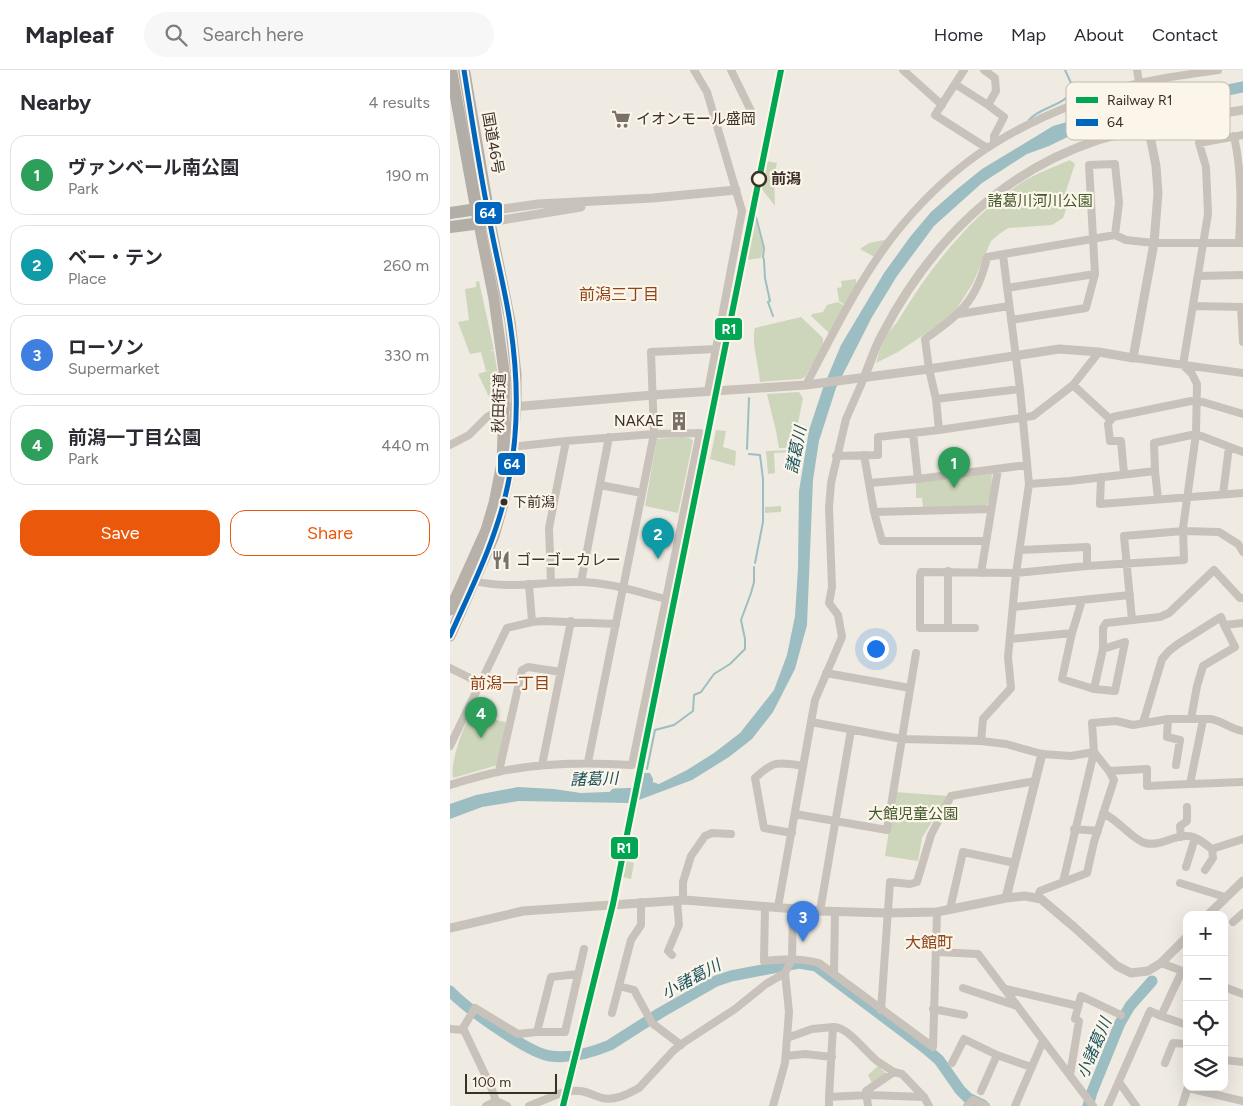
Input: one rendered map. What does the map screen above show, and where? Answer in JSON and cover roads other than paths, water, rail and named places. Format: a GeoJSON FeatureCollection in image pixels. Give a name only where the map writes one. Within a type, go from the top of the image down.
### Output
{"type":"FeatureCollection","features":[{"type":"Feature","properties":{"kind":"highway","name":"国道46号"},"geometry":{"type":"LineString","coordinates":[[451,70],[483,216]]}},
{"type":"Feature","properties":{"kind":"highway","name":"国道46号"},"geometry":{"type":"LineString","coordinates":[[464,70],[483,216]]}},
{"type":"Feature","properties":{"kind":"highway"},"geometry":{"type":"LineString","coordinates":[[450,212],[483,216]]}},
{"type":"Feature","properties":{"kind":"highway"},"geometry":{"type":"LineString","coordinates":[[450,227],[483,216]]}},
{"type":"Feature","properties":{"kind":"main road","name":"秋田街道"},"geometry":{"type":"LineString","coordinates":[[450,610],[486,530],[494,503],[516,374],[510,321],[483,216]]}},
{"type":"Feature","properties":{"kind":"main road","name":"秋田街道"},"geometry":{"type":"LineString","coordinates":[[450,636],[494,536],[508,484],[511,407]]}},
{"type":"Feature","properties":{"kind":"street"},"geometry":{"type":"LineString","coordinates":[[694,70],[704,84],[708,94],[742,211],[708,391]]}},
{"type":"Feature","properties":{"kind":"street"},"geometry":{"type":"LineString","coordinates":[[731,70],[753,115]]}},
{"type":"Feature","properties":{"kind":"street"},"geometry":{"type":"LineString","coordinates":[[903,70],[942,104]]}},
{"type":"Feature","properties":{"kind":"street"},"geometry":{"type":"LineString","coordinates":[[964,70],[935,115],[987,148]]}},
{"type":"Feature","properties":{"kind":"street"},"geometry":{"type":"LineString","coordinates":[[984,70],[995,78],[996,91],[988,105]]}},
{"type":"Feature","properties":{"kind":"street"},"geometry":{"type":"LineString","coordinates":[[1160,82],[1218,70]]}},
{"type":"Feature","properties":{"kind":"street"},"geometry":{"type":"LineString","coordinates":[[955,84],[1004,117],[994,136],[994,142]]}},
{"type":"Feature","properties":{"kind":"street"},"geometry":{"type":"LineString","coordinates":[[811,385],[853,298],[894,235],[929,194],[994,142],[1046,115],[1066,108]]}},
{"type":"Feature","properties":{"kind":"street"},"geometry":{"type":"LineString","coordinates":[[1230,112],[1243,110]]}},
{"type":"Feature","properties":{"kind":"street"},"geometry":{"type":"LineString","coordinates":[[1230,137],[1243,135]]}},
{"type":"Feature","properties":{"kind":"street"},"geometry":{"type":"LineString","coordinates":[[939,430],[936,399],[928,369],[925,338],[953,320],[969,303],[988,257],[1115,235],[1126,240],[1154,243],[1241,243],[1241,155],[1234,136]]}},
{"type":"Feature","properties":{"kind":"street"},"geometry":{"type":"LineString","coordinates":[[778,907],[815,700],[842,637],[838,615],[828,603],[832,587],[829,508],[836,456],[860,379],[882,333],[934,253],[980,206],[1024,174],[1066,152],[1099,140]]}},
{"type":"Feature","properties":{"kind":"street"},"geometry":{"type":"LineString","coordinates":[[1133,358],[1154,243],[1158,193],[1151,140]]}},
{"type":"Feature","properties":{"kind":"street"},"geometry":{"type":"LineString","coordinates":[[1183,365],[1208,214],[1206,167],[1199,143],[1214,140]]}},
{"type":"Feature","properties":{"kind":"street"},"geometry":{"type":"LineString","coordinates":[[1011,320],[1086,308],[1095,274],[1089,166],[1114,164],[1119,203],[1115,235]]}},
{"type":"Feature","properties":{"kind":"street"},"geometry":{"type":"LineString","coordinates":[[483,216],[621,204],[653,198],[736,190]]}},
{"type":"Feature","properties":{"kind":"street"},"geometry":{"type":"LineString","coordinates":[[981,741],[983,718],[1011,688],[1008,657],[1016,573],[1029,484],[1020,389],[1003,255]]}},
{"type":"Feature","properties":{"kind":"street"},"geometry":{"type":"LineString","coordinates":[[1007,288],[1095,274]]}},
{"type":"Feature","properties":{"kind":"street"},"geometry":{"type":"LineString","coordinates":[[1198,276],[1243,275]]}},
{"type":"Feature","properties":{"kind":"street"},"geometry":{"type":"LineString","coordinates":[[959,314],[1009,306]]}},
{"type":"Feature","properties":{"kind":"street"},"geometry":{"type":"LineString","coordinates":[[1193,306],[1242,307],[1243,342]]}},
{"type":"Feature","properties":{"kind":"street"},"geometry":{"type":"LineString","coordinates":[[450,445],[469,435],[487,417],[511,407],[653,395],[811,385],[1059,349],[1099,352],[1243,373]]}},
{"type":"Feature","properties":{"kind":"street"},"geometry":{"type":"LineString","coordinates":[[588,762],[654,434],[651,352],[716,350]]}},
{"type":"Feature","properties":{"kind":"street"},"geometry":{"type":"LineString","coordinates":[[836,456],[878,455],[878,437],[1023,419],[1033,416],[1073,385],[1099,352]]}},
{"type":"Feature","properties":{"kind":"street"},"geometry":{"type":"LineString","coordinates":[[975,628],[920,628],[920,576],[922,572],[1016,573],[1086,566],[1184,560],[1183,531],[1196,434],[1197,384],[1192,374],[1183,365]]}},
{"type":"Feature","properties":{"kind":"street"},"geometry":{"type":"LineString","coordinates":[[1073,385],[1111,420]]}},
{"type":"Feature","properties":{"kind":"street"},"geometry":{"type":"LineString","coordinates":[[936,399],[1020,389]]}},
{"type":"Feature","properties":{"kind":"street"},"geometry":{"type":"LineString","coordinates":[[1124,474],[1121,441],[1110,441],[1108,424],[1113,417],[1196,400],[1243,414]]}},
{"type":"Feature","properties":{"kind":"street"},"geometry":{"type":"LineString","coordinates":[[450,784],[499,772],[542,765],[588,762],[632,765],[700,432],[609,437],[520,446]]}},
{"type":"Feature","properties":{"kind":"street"},"geometry":{"type":"LineString","coordinates":[[913,433],[918,479]]}},
{"type":"Feature","properties":{"kind":"street"},"geometry":{"type":"LineString","coordinates":[[1158,499],[1154,443],[1196,434],[1243,452]]}},
{"type":"Feature","properties":{"kind":"street"},"geometry":{"type":"LineString","coordinates":[[582,582],[609,437]]}},
{"type":"Feature","properties":{"kind":"street"},"geometry":{"type":"LineString","coordinates":[[551,582],[549,528],[566,441]]}},
{"type":"Feature","properties":{"kind":"street"},"geometry":{"type":"LineString","coordinates":[[1223,494],[1229,447]]}},
{"type":"Feature","properties":{"kind":"street"},"geometry":{"type":"LineString","coordinates":[[864,455],[874,512],[882,541],[986,541]]}},
{"type":"Feature","properties":{"kind":"street"},"geometry":{"type":"LineString","coordinates":[[869,483],[918,479],[1027,465]]}},
{"type":"Feature","properties":{"kind":"street"},"geometry":{"type":"LineString","coordinates":[[981,573],[998,469]]}},
{"type":"Feature","properties":{"kind":"street"},"geometry":{"type":"LineString","coordinates":[[1029,484],[1155,471]]}},
{"type":"Feature","properties":{"kind":"street"},"geometry":{"type":"LineString","coordinates":[[1101,477],[1100,504],[1243,493]]}},
{"type":"Feature","properties":{"kind":"street"},"geometry":{"type":"LineString","coordinates":[[600,485],[642,493]]}},
{"type":"Feature","properties":{"kind":"street"},"geometry":{"type":"LineString","coordinates":[[874,512],[991,509]]}},
{"type":"Feature","properties":{"kind":"street"},"geometry":{"type":"LineString","coordinates":[[1132,620],[1124,536],[1183,531],[1219,532],[1240,541],[1243,552]]}},
{"type":"Feature","properties":{"kind":"street"},"geometry":{"type":"LineString","coordinates":[[1020,550],[1087,547],[1086,566]]}},
{"type":"Feature","properties":{"kind":"street"},"geometry":{"type":"LineString","coordinates":[[1094,689],[1104,649],[1103,628],[1106,623],[1160,617],[1169,613],[1214,570],[1240,598],[1243,598]]}},
{"type":"Feature","properties":{"kind":"street"},"geometry":{"type":"LineString","coordinates":[[948,572],[948,628]]}},
{"type":"Feature","properties":{"kind":"street"},"geometry":{"type":"LineString","coordinates":[[475,581],[499,586],[582,582],[666,598]]}},
{"type":"Feature","properties":{"kind":"street"},"geometry":{"type":"LineString","coordinates":[[528,584],[532,622]]}},
{"type":"Feature","properties":{"kind":"street"},"geometry":{"type":"LineString","coordinates":[[1013,607],[1130,596]]}},
{"type":"Feature","properties":{"kind":"street"},"geometry":{"type":"LineString","coordinates":[[1082,600],[1072,633],[1062,679],[1094,689],[1116,691],[1125,642],[1104,649]]}},
{"type":"Feature","properties":{"kind":"street"},"geometry":{"type":"LineString","coordinates":[[1144,723],[1162,659],[1174,648],[1221,618],[1234,647],[1203,666],[1191,719]]}},
{"type":"Feature","properties":{"kind":"street"},"geometry":{"type":"LineString","coordinates":[[450,746],[507,628],[532,622],[571,621],[616,624]]}},
{"type":"Feature","properties":{"kind":"street"},"geometry":{"type":"LineString","coordinates":[[542,765],[571,621]]}},
{"type":"Feature","properties":{"kind":"street"},"geometry":{"type":"LineString","coordinates":[[1224,625],[1243,623]]}},
{"type":"Feature","properties":{"kind":"street"},"geometry":{"type":"LineString","coordinates":[[1010,639],[1072,633]]}},
{"type":"Feature","properties":{"kind":"street"},"geometry":{"type":"LineString","coordinates":[[795,814],[887,830],[916,653]]}},
{"type":"Feature","properties":{"kind":"street"},"geometry":{"type":"LineString","coordinates":[[499,772],[522,670],[528,667],[561,672]]}},
{"type":"Feature","properties":{"kind":"street"},"geometry":{"type":"LineString","coordinates":[[450,668],[480,683]]}},
{"type":"Feature","properties":{"kind":"street"},"geometry":{"type":"LineString","coordinates":[[826,673],[910,688]]}},
{"type":"Feature","properties":{"kind":"street"},"geometry":{"type":"LineString","coordinates":[[1168,719],[1167,737],[1180,740],[1176,765]]}},
{"type":"Feature","properties":{"kind":"street"},"geometry":{"type":"LineString","coordinates":[[1063,882],[1074,829],[1094,752],[1092,723],[1116,721],[1133,725],[1168,719],[1215,719],[1233,729],[1243,731]]}},
{"type":"Feature","properties":{"kind":"street"},"geometry":{"type":"LineString","coordinates":[[1190,784],[1204,720]]}},
{"type":"Feature","properties":{"kind":"street"},"geometry":{"type":"LineString","coordinates":[[811,722],[902,739],[981,741],[1013,746],[1042,754],[1071,756],[1094,752]]}},
{"type":"Feature","properties":{"kind":"street"},"geometry":{"type":"LineString","coordinates":[[820,911],[851,730]]}},
{"type":"Feature","properties":{"kind":"street"},"geometry":{"type":"LineString","coordinates":[[1037,898],[1040,891],[1087,873],[1114,780],[1094,752]]}},
{"type":"Feature","properties":{"kind":"street"},"geometry":{"type":"LineString","coordinates":[[1006,898],[1042,754]]}},
{"type":"Feature","properties":{"kind":"street"},"geometry":{"type":"LineString","coordinates":[[792,833],[764,828],[755,778],[766,768],[778,762],[803,766]]}},
{"type":"Feature","properties":{"kind":"street"},"geometry":{"type":"LineString","coordinates":[[1109,771],[1147,769],[1147,786],[1243,782]]}},
{"type":"Feature","properties":{"kind":"street"},"geometry":{"type":"LineString","coordinates":[[881,1010],[890,882],[910,884],[917,882],[930,835],[951,796],[1035,781]]}},
{"type":"Feature","properties":{"kind":"street"},"geometry":{"type":"LineString","coordinates":[[1181,837],[1180,826],[1187,821],[1187,807]]}},
{"type":"Feature","properties":{"kind":"street"},"geometry":{"type":"LineString","coordinates":[[1103,813],[1112,817],[1142,843],[1153,844],[1187,836],[1195,838],[1212,849]]}},
{"type":"Feature","properties":{"kind":"street"},"geometry":{"type":"LineString","coordinates":[[1074,829],[1098,832]]}},
{"type":"Feature","properties":{"kind":"street"},"geometry":{"type":"LineString","coordinates":[[672,955],[668,951],[678,925],[683,882],[691,856],[705,836],[712,833],[731,834]]}},
{"type":"Feature","properties":{"kind":"street"},"geometry":{"type":"LineString","coordinates":[[1186,866],[1195,838]]}},
{"type":"Feature","properties":{"kind":"street"},"geometry":{"type":"LineString","coordinates":[[1212,849],[1243,838]]}},
{"type":"Feature","properties":{"kind":"street"},"geometry":{"type":"LineString","coordinates":[[1205,870],[1213,858],[1212,849]]}},
{"type":"Feature","properties":{"kind":"street"},"geometry":{"type":"LineString","coordinates":[[950,909],[963,852],[1015,863]]}},
{"type":"Feature","properties":{"kind":"street"},"geometry":{"type":"LineString","coordinates":[[1212,911],[1243,881]]}},
{"type":"Feature","properties":{"kind":"street"},"geometry":{"type":"LineString","coordinates":[[1180,882],[1225,897]]}},
{"type":"Feature","properties":{"kind":"street"},"geometry":{"type":"LineString","coordinates":[[450,928],[523,911],[641,902],[680,900],[835,912],[887,913],[937,912],[1024,896],[1037,898],[1074,927],[1117,966],[1131,973],[1148,971],[1161,963],[1183,941]]}},
{"type":"Feature","properties":{"kind":"street"},"geometry":{"type":"LineString","coordinates":[[612,1013],[631,940],[641,925],[641,902]]}},
{"type":"Feature","properties":{"kind":"street"},"geometry":{"type":"LineString","coordinates":[[766,906],[764,961],[806,959],[819,963],[933,1047],[937,912]]}},
{"type":"Feature","properties":{"kind":"street"},"geometry":{"type":"LineString","coordinates":[[773,1106],[786,1056],[789,1012],[785,973],[792,959],[794,909]]}},
{"type":"Feature","properties":{"kind":"street"},"geometry":{"type":"LineString","coordinates":[[834,973],[835,912]]}},
{"type":"Feature","properties":{"kind":"street"},"geometry":{"type":"LineString","coordinates":[[1233,922],[1243,913]]}},
{"type":"Feature","properties":{"kind":"street"},"geometry":{"type":"LineString","coordinates":[[507,1106],[496,1101],[463,1028],[475,1008],[518,1034],[565,1032],[584,949]]}},
{"type":"Feature","properties":{"kind":"street"},"geometry":{"type":"LineString","coordinates":[[937,952],[978,954],[1093,1106]]}},
{"type":"Feature","properties":{"kind":"street"},"geometry":{"type":"LineString","coordinates":[[1161,963],[1183,972]]}},
{"type":"Feature","properties":{"kind":"street"},"geometry":{"type":"LineString","coordinates":[[571,1090],[583,1090],[602,1098],[626,1096],[639,1088],[681,1044],[735,1009],[766,984],[785,973]]}},
{"type":"Feature","properties":{"kind":"street"},"geometry":{"type":"LineString","coordinates":[[538,1032],[551,977],[578,974]]}},
{"type":"Feature","properties":{"kind":"street"},"geometry":{"type":"LineString","coordinates":[[1161,1016],[1183,974]]}},
{"type":"Feature","properties":{"kind":"street"},"geometry":{"type":"LineString","coordinates":[[619,986],[634,990],[652,1023],[681,1044]]}},
{"type":"Feature","properties":{"kind":"street"},"geometry":{"type":"LineString","coordinates":[[963,988],[1017,1006]]}},
{"type":"Feature","properties":{"kind":"street"},"geometry":{"type":"LineString","coordinates":[[1228,988],[1243,994]]}},
{"type":"Feature","properties":{"kind":"street"},"geometry":{"type":"LineString","coordinates":[[1006,989],[1078,1006]]}},
{"type":"Feature","properties":{"kind":"street"},"geometry":{"type":"LineString","coordinates":[[1070,1074],[1079,1021],[1075,1019],[1081,996],[1121,1015]]}},
{"type":"Feature","properties":{"kind":"street"},"geometry":{"type":"LineString","coordinates":[[934,1010],[964,1016]]}},
{"type":"Feature","properties":{"kind":"street"},"geometry":{"type":"LineString","coordinates":[[1108,1106],[1150,1011],[1183,1024]]}},
{"type":"Feature","properties":{"kind":"street"},"geometry":{"type":"LineString","coordinates":[[828,1106],[833,1027]]}},
{"type":"Feature","properties":{"kind":"street"},"geometry":{"type":"LineString","coordinates":[[787,1038],[812,1029],[839,1027],[877,1060],[894,1072],[902,1074],[924,1097],[929,1106]]}},
{"type":"Feature","properties":{"kind":"street"},"geometry":{"type":"LineString","coordinates":[[450,1029],[464,1030]]}},
{"type":"Feature","properties":{"kind":"street"},"geometry":{"type":"LineString","coordinates":[[952,1063],[964,1039],[1031,1067]]}},
{"type":"Feature","properties":{"kind":"street"},"geometry":{"type":"LineString","coordinates":[[1015,1106],[1043,1041]]}},
{"type":"Feature","properties":{"kind":"street"},"geometry":{"type":"LineString","coordinates":[[1165,1063],[1173,1043],[1183,1044]]}},
{"type":"Feature","properties":{"kind":"street"},"geometry":{"type":"LineString","coordinates":[[786,1056],[805,1054],[832,1057]]}},
{"type":"Feature","properties":{"kind":"street"},"geometry":{"type":"LineString","coordinates":[[980,1091],[997,1054]]}},
{"type":"Feature","properties":{"kind":"street"},"geometry":{"type":"LineString","coordinates":[[1228,1060],[1243,1062]]}},
{"type":"Feature","properties":{"kind":"street"},"geometry":{"type":"LineString","coordinates":[[868,1106],[866,1091],[894,1072]]}},
{"type":"Feature","properties":{"kind":"street"},"geometry":{"type":"LineString","coordinates":[[1119,1082],[1136,1106]]}},
{"type":"Feature","properties":{"kind":"street"},"geometry":{"type":"LineString","coordinates":[[1182,1106],[1187,1091]]}},
{"type":"Feature","properties":{"kind":"street"},"geometry":{"type":"LineString","coordinates":[[1201,1091],[1243,1101]]}},
{"type":"Feature","properties":{"kind":"street"},"geometry":{"type":"LineString","coordinates":[[529,1106],[561,1093]]}},
{"type":"Feature","properties":{"kind":"street"},"geometry":{"type":"LineString","coordinates":[[829,1097],[924,1097]]}},
{"type":"Feature","properties":{"kind":"street"},"geometry":{"type":"LineString","coordinates":[[967,1106],[973,1100],[986,1106]]}},
{"type":"Feature","properties":{"kind":"street"},"geometry":{"type":"LineString","coordinates":[[486,1106],[496,1101]]}},
{"type":"Feature","properties":{"kind":"water"},"geometry":{"type":"Polygon","coordinates":[[[1066,122],[1066,138],[1027,154],[982,183],[934,226],[897,276],[872,317],[836,388],[819,441],[813,480],[807,625],[795,669],[773,712],[752,739],[729,757],[692,780],[639,800],[644,773],[650,773],[653,784],[659,784],[687,770],[714,753],[740,733],[774,690],[787,655],[795,616],[799,491],[809,430],[823,388],[841,345],[884,273],[931,212],[956,190],[982,169],[1053,126],[1066,122]]]}},
{"type":"Feature","properties":{"kind":"water"},"geometry":{"type":"Polygon","coordinates":[[[518,787],[581,793],[631,791],[629,803],[519,801],[482,807],[450,819],[450,804],[476,795],[518,787]]]}},
{"type":"Feature","properties":{"kind":"waterway"},"geometry":{"type":"LineString","coordinates":[[1065,70],[1071,82]]}},
{"type":"Feature","properties":{"kind":"waterway","name":"諸葛川"},"geometry":{"type":"LineString","coordinates":[[1230,90],[1243,87]]}},
{"type":"Feature","properties":{"kind":"waterway"},"geometry":{"type":"LineString","coordinates":[[1029,120],[1066,98]]}},
{"type":"Feature","properties":{"kind":"waterway"},"geometry":{"type":"LineString","coordinates":[[756,217],[764,248],[765,278],[770,301],[768,302],[773,316]]}},
{"type":"Feature","properties":{"kind":"waterway"},"geometry":{"type":"LineString","coordinates":[[747,449],[749,398]]}},
{"type":"Feature","properties":{"kind":"waterway"},"geometry":{"type":"LineString","coordinates":[[749,454],[760,455],[763,479],[763,522],[755,563]]}},
{"type":"Feature","properties":{"kind":"waterway"},"geometry":{"type":"LineString","coordinates":[[647,769],[655,730],[674,725],[693,711],[694,695],[701,692],[714,674],[730,664],[745,649],[741,620],[754,582],[754,567]]}},
{"type":"Feature","properties":{"kind":"waterway","name":"諸葛川"},"geometry":{"type":"LineString","coordinates":[[615,794],[639,793],[654,788]]}},
{"type":"Feature","properties":{"kind":"waterway","name":"小諸葛川"},"geometry":{"type":"LineString","coordinates":[[450,991],[483,1018],[527,1047],[550,1056],[566,1057],[588,1053],[610,1045],[660,1013],[716,981],[731,976],[799,963],[816,966],[925,1048],[939,1060],[960,1090],[968,1098],[983,1105]]}},
{"type":"Feature","properties":{"kind":"waterway","name":"小諸葛川"},"geometry":{"type":"LineString","coordinates":[[1088,1106],[1120,1023],[1130,1006],[1152,981]]}},
{"type":"Feature","properties":{"kind":"rail line","name":"R1"},"geometry":{"type":"LineString","coordinates":[[563,1106],[613,904],[781,70]]}},
{"type":"Feature","properties":{"kind":"place","name":"イオンモール盛岡"},"geometry":{"type":"Point","coordinates":[621,119]}},
{"type":"Feature","properties":{"kind":"place","name":"前潟"},"geometry":{"type":"Point","coordinates":[759,179]}},
{"type":"Feature","properties":{"kind":"place","name":"NAKAE"},"geometry":{"type":"Point","coordinates":[679,421]}},
{"type":"Feature","properties":{"kind":"place","name":"ヴァンベール南公園"},"geometry":{"type":"Point","coordinates":[954,488]}},
{"type":"Feature","properties":{"kind":"place","name":"下前潟"},"geometry":{"type":"Point","coordinates":[504,502]}},
{"type":"Feature","properties":{"kind":"place","name":"ベー・テン"},"geometry":{"type":"Point","coordinates":[658,559]}},
{"type":"Feature","properties":{"kind":"place","name":"ゴーゴーカレー"},"geometry":{"type":"Point","coordinates":[501,560]}},
{"type":"Feature","properties":{"kind":"place","name":"前潟一丁目公園"},"geometry":{"type":"Point","coordinates":[481,738]}},
{"type":"Feature","properties":{"kind":"place","name":"ローソン"},"geometry":{"type":"Point","coordinates":[803,942]}},
{"type":"Feature","properties":{"kind":"district","name":"前潟三丁目"},"geometry":{"type":"Point","coordinates":[619,294]}},
{"type":"Feature","properties":{"kind":"district","name":"前潟一丁目"},"geometry":{"type":"Point","coordinates":[510,683]}},
{"type":"Feature","properties":{"kind":"district","name":"大館町"},"geometry":{"type":"Point","coordinates":[929,942]}},
{"type":"Feature","properties":{"kind":"park label","name":"諸葛川河川公園"},"geometry":{"type":"Point","coordinates":[1040,201]}},
{"type":"Feature","properties":{"kind":"park label","name":"大館児童公園"},"geometry":{"type":"Point","coordinates":[913,814]}}]}
